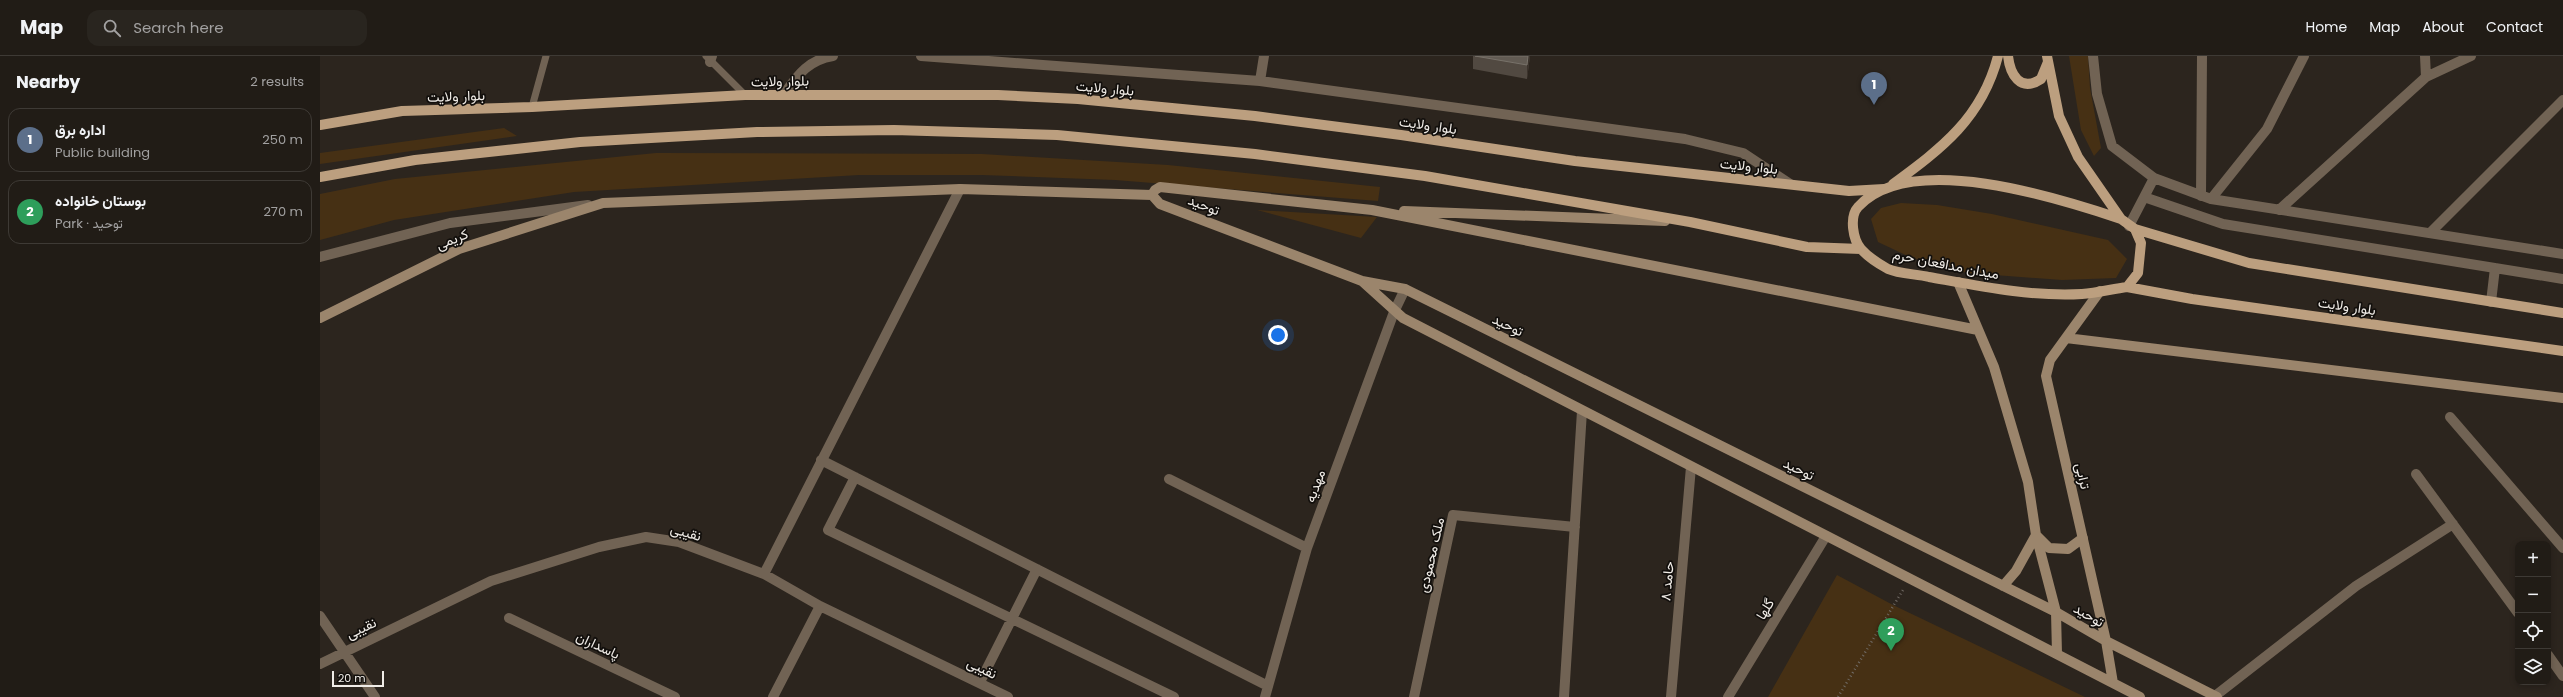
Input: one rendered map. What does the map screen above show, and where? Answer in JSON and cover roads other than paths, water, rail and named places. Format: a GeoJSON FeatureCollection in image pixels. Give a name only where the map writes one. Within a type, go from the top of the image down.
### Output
{"type":"FeatureCollection","features":[{"type":"Feature","properties":{"kind":"main road"},"geometry":{"type":"LineString","coordinates":[[1861,249],[1855,238],[1853,222],[1856,209],[1866,198],[1886,188],[1956,135],[1973,112],[1994,74],[1998,56]]}},
{"type":"Feature","properties":{"kind":"main road"},"geometry":{"type":"LineString","coordinates":[[2008,56],[2010,71],[2018,80],[2027,83],[2041,79],[2047,59]]}},
{"type":"Feature","properties":{"kind":"main road"},"geometry":{"type":"LineString","coordinates":[[2047,59],[2062,123],[2078,157],[2121,219]]}},
{"type":"Feature","properties":{"kind":"main road","name":"بلوار ولایت"},"geometry":{"type":"LineString","coordinates":[[320,124],[402,112],[532,107],[745,95],[998,95],[1078,99],[1255,116],[1575,160],[1848,191],[1886,188]]}},
{"type":"Feature","properties":{"kind":"main road"},"geometry":{"type":"LineString","coordinates":[[320,177],[416,160],[588,141],[757,132],[871,130],[1049,134],[1255,154],[1425,176],[1690,222],[1807,247],[1861,249]]}},
{"type":"Feature","properties":{"kind":"main road"},"geometry":{"type":"LineString","coordinates":[[1886,188],[1907,183],[1932,181],[1987,184],[2046,195],[2121,219],[2132,227],[2141,243],[2141,258],[2138,273],[2127,287]]}},
{"type":"Feature","properties":{"kind":"main road"},"geometry":{"type":"LineString","coordinates":[[1152,195],[1154,190],[1160,187],[1372,210],[1690,222]]}},
{"type":"Feature","properties":{"kind":"main road","name":"کریمی"},"geometry":{"type":"LineString","coordinates":[[320,318],[459,249],[603,203],[960,189],[1152,195]]}},
{"type":"Feature","properties":{"kind":"main road","name":"توحید"},"geometry":{"type":"LineString","coordinates":[[1152,195],[1160,204],[1362,281],[1405,289],[2056,612],[2106,641],[2216,697]]}},
{"type":"Feature","properties":{"kind":"main road"},"geometry":{"type":"LineString","coordinates":[[1372,210],[1978,330]]}},
{"type":"Feature","properties":{"kind":"main road","name":"بلوار ولایت"},"geometry":{"type":"LineString","coordinates":[[2132,227],[2249,263],[2563,313]]}},
{"type":"Feature","properties":{"kind":"main road","name":"میدان مدافعان حرم"},"geometry":{"type":"LineString","coordinates":[[1861,249],[1889,269],[1958,282],[2025,292],[2082,294],[2127,287]]}},
{"type":"Feature","properties":{"kind":"main road","name":"توحید"},"geometry":{"type":"LineString","coordinates":[[1362,281],[1394,312],[1582,411],[2140,697]]}},
{"type":"Feature","properties":{"kind":"main road"},"geometry":{"type":"LineString","coordinates":[[1958,282],[1994,367],[2028,482],[2036,535],[2056,612],[2057,654]]}},
{"type":"Feature","properties":{"kind":"main road","name":"بلوار ولایت"},"geometry":{"type":"LineString","coordinates":[[2127,287],[2192,299],[2563,351]]}},
{"type":"Feature","properties":{"kind":"main road","name":"ترابی"},"geometry":{"type":"LineString","coordinates":[[2100,291],[2050,360],[2046,376],[2106,641],[2112,683]]}},
{"type":"Feature","properties":{"kind":"main road"},"geometry":{"type":"LineString","coordinates":[[2066,338],[2563,398]]}},
{"type":"Feature","properties":{"kind":"main road"},"geometry":{"type":"LineString","coordinates":[[2003,586],[2016,571],[2036,535]]}},
{"type":"Feature","properties":{"kind":"main road"},"geometry":{"type":"LineString","coordinates":[[2036,535],[2049,548],[2068,549],[2083,538]]}},
{"type":"Feature","properties":{"kind":"street"},"geometry":{"type":"LineString","coordinates":[[784,94],[801,70],[825,58],[833,56]]}},
{"type":"Feature","properties":{"kind":"street"},"geometry":{"type":"LineString","coordinates":[[921,56],[1260,81],[1685,139],[1742,153],[1790,184]]}},
{"type":"Feature","properties":{"kind":"street"},"geometry":{"type":"LineString","coordinates":[[1260,81],[1264,56]]}},
{"type":"Feature","properties":{"kind":"street"},"geometry":{"type":"LineString","coordinates":[[2093,56],[2096,94],[2112,146],[2154,178],[2211,199],[2563,254]]}},
{"type":"Feature","properties":{"kind":"street"},"geometry":{"type":"LineString","coordinates":[[2201,196],[2202,56]]}},
{"type":"Feature","properties":{"kind":"street"},"geometry":{"type":"LineString","coordinates":[[2211,199],[2267,128],[2304,56]]}},
{"type":"Feature","properties":{"kind":"street"},"geometry":{"type":"LineString","coordinates":[[2425,56],[2426,77]]}},
{"type":"Feature","properties":{"kind":"street"},"geometry":{"type":"LineString","coordinates":[[2280,210],[2426,77],[2471,56]]}},
{"type":"Feature","properties":{"kind":"street"},"geometry":{"type":"LineString","coordinates":[[2430,233],[2563,100]]}},
{"type":"Feature","properties":{"kind":"street"},"geometry":{"type":"LineString","coordinates":[[2132,227],[2144,197],[2154,178]]}},
{"type":"Feature","properties":{"kind":"street"},"geometry":{"type":"LineString","coordinates":[[764,574],[960,189]]}},
{"type":"Feature","properties":{"kind":"street"},"geometry":{"type":"LineString","coordinates":[[2144,197],[2223,224],[2563,279]]}},
{"type":"Feature","properties":{"kind":"street"},"geometry":{"type":"LineString","coordinates":[[320,257],[450,223],[603,203]]}},
{"type":"Feature","properties":{"kind":"street"},"geometry":{"type":"LineString","coordinates":[[2491,302],[2495,268]]}},
{"type":"Feature","properties":{"kind":"street","name":"مهدیه"},"geometry":{"type":"LineString","coordinates":[[1264,697],[1307,548],[1394,312],[1405,289]]}},
{"type":"Feature","properties":{"kind":"street"},"geometry":{"type":"LineString","coordinates":[[1564,697],[1582,411]]}},
{"type":"Feature","properties":{"kind":"street"},"geometry":{"type":"LineString","coordinates":[[2450,417],[2563,548]]}},
{"type":"Feature","properties":{"kind":"street"},"geometry":{"type":"LineString","coordinates":[[821,460],[1268,686]]}},
{"type":"Feature","properties":{"kind":"street","name":"حامد ۸"},"geometry":{"type":"LineString","coordinates":[[1671,697],[1691,467]]}},
{"type":"Feature","properties":{"kind":"street"},"geometry":{"type":"LineString","coordinates":[[2416,474],[2517,613]]}},
{"type":"Feature","properties":{"kind":"street"},"geometry":{"type":"LineString","coordinates":[[855,477],[828,530],[1174,697]]}},
{"type":"Feature","properties":{"kind":"street"},"geometry":{"type":"LineString","coordinates":[[1168,479],[1307,548]]}},
{"type":"Feature","properties":{"kind":"street","name":"ملک محمودی"},"geometry":{"type":"LineString","coordinates":[[1414,697],[1453,515],[1575,527]]}},
{"type":"Feature","properties":{"kind":"street"},"geometry":{"type":"LineString","coordinates":[[2216,697],[2356,586],[2453,524]]}},
{"type":"Feature","properties":{"kind":"street","name":"گلها"},"geometry":{"type":"LineString","coordinates":[[1728,697],[1826,536]]}},
{"type":"Feature","properties":{"kind":"street","name":"نقیبی"},"geometry":{"type":"LineString","coordinates":[[320,664],[492,581],[599,547],[646,537],[679,542],[764,574],[820,606],[980,682],[1008,697]]}},
{"type":"Feature","properties":{"kind":"street"},"geometry":{"type":"LineString","coordinates":[[980,682],[1010,618],[1037,569]]}},
{"type":"Feature","properties":{"kind":"street"},"geometry":{"type":"LineString","coordinates":[[772,697],[820,606]]}},
{"type":"Feature","properties":{"kind":"street"},"geometry":{"type":"LineString","coordinates":[[320,616],[346,651],[375,697]]}},
{"type":"Feature","properties":{"kind":"street","name":"پاسداران"},"geometry":{"type":"LineString","coordinates":[[509,618],[675,697]]}},
{"type":"Feature","properties":{"kind":"street"},"geometry":{"type":"LineString","coordinates":[[2551,659],[2563,676]]}},
{"type":"Feature","properties":{"kind":"lane"},"geometry":{"type":"LineString","coordinates":[[532,107],[546,56]]}},
{"type":"Feature","properties":{"kind":"lane"},"geometry":{"type":"LineString","coordinates":[[709,58],[745,95]]}},
{"type":"Feature","properties":{"kind":"place","name":"اداره برق"},"geometry":{"type":"Point","coordinates":[1874,105]}},
{"type":"Feature","properties":{"kind":"place","name":"بوستان خانواده"},"geometry":{"type":"Point","coordinates":[1891,651]}}]}
